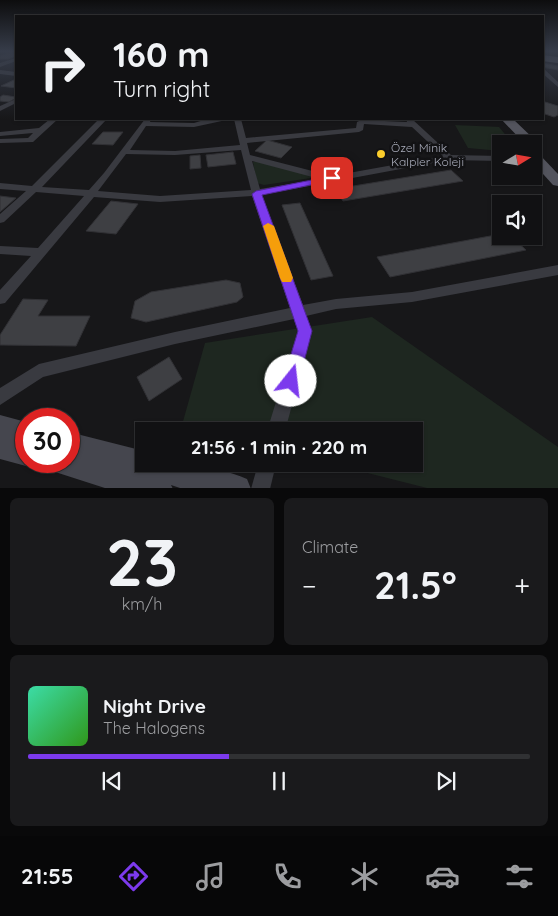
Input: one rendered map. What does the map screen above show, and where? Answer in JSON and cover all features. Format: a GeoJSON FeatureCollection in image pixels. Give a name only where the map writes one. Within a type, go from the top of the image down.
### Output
{"type":"FeatureCollection","features":[{"type":"Feature","properties":{"kind":"main road"},"geometry":{"type":"LineString","coordinates":[[498,120],[512,135]]}},
{"type":"Feature","properties":{"kind":"main road"},"geometry":{"type":"LineString","coordinates":[[508,120],[523,135]]}},
{"type":"Feature","properties":{"kind":"main road"},"geometry":{"type":"LineString","coordinates":[[542,154],[558,170]]}},
{"type":"Feature","properties":{"kind":"main road"},"geometry":{"type":"LineString","coordinates":[[542,166],[558,182]]}},
{"type":"Feature","properties":{"kind":"main road"},"geometry":{"type":"LineString","coordinates":[[0,427],[15,431]]}},
{"type":"Feature","properties":{"kind":"main road"},"geometry":{"type":"LineString","coordinates":[[0,446],[15,450]]}},
{"type":"Feature","properties":{"kind":"main road"},"geometry":{"type":"LineString","coordinates":[[80,448],[237,488]]}},
{"type":"Feature","properties":{"kind":"main road"},"geometry":{"type":"LineString","coordinates":[[80,467],[148,487]]}},
{"type":"Feature","properties":{"kind":"street"},"geometry":{"type":"LineString","coordinates":[[555,80],[558,85]]}},
{"type":"Feature","properties":{"kind":"street"},"geometry":{"type":"LineString","coordinates":[[2,106],[15,101]]}},
{"type":"Feature","properties":{"kind":"street"},"geometry":{"type":"LineString","coordinates":[[0,141],[30,140],[53,120]]}},
{"type":"Feature","properties":{"kind":"street"},"geometry":{"type":"LineString","coordinates":[[0,220],[102,120]]}},
{"type":"Feature","properties":{"kind":"street"},"geometry":{"type":"LineString","coordinates":[[0,299],[91,193],[147,121],[194,125],[207,120]]}},
{"type":"Feature","properties":{"kind":"street"},"geometry":{"type":"LineString","coordinates":[[237,120],[256,194],[305,331],[279,422]]}},
{"type":"Feature","properties":{"kind":"street"},"geometry":{"type":"LineString","coordinates":[[124,152],[175,154],[359,130],[361,122],[411,122],[448,157]]}},
{"type":"Feature","properties":{"kind":"street"},"geometry":{"type":"LineString","coordinates":[[0,134],[41,130]]}},
{"type":"Feature","properties":{"kind":"street"},"geometry":{"type":"LineString","coordinates":[[248,157],[332,178]]}},
{"type":"Feature","properties":{"kind":"street"},"geometry":{"type":"LineString","coordinates":[[0,186],[160,199],[256,194],[448,157],[492,158]]}},
{"type":"Feature","properties":{"kind":"street"},"geometry":{"type":"LineString","coordinates":[[0,250],[40,252]]}},
{"type":"Feature","properties":{"kind":"street"},"geometry":{"type":"LineString","coordinates":[[0,397],[39,370],[175,338],[336,304],[412,298],[558,270]]}},
{"type":"Feature","properties":{"kind":"street"},"geometry":{"type":"LineString","coordinates":[[260,488],[265,472]]}},
{"type":"Feature","properties":{"kind":"shaded area"},"geometry":{"type":"Polygon","coordinates":[[[455,125],[499,127],[506,135],[492,135],[492,150],[468,148],[455,125]]]}},
{"type":"Feature","properties":{"kind":"shaded area"},"geometry":{"type":"Polygon","coordinates":[[[258,161],[313,175],[311,178],[264,185],[257,183],[253,162],[258,161]]]}},
{"type":"Feature","properties":{"kind":"shaded area"},"geometry":{"type":"Polygon","coordinates":[[[372,317],[558,447],[558,488],[427,488],[364,472],[423,472],[423,422],[183,422],[205,343],[372,317]]]}},
{"type":"Feature","properties":{"kind":"building"},"geometry":{"type":"Polygon","coordinates":[[[15,79],[15,88],[1,86],[15,79]]]}},
{"type":"Feature","properties":{"kind":"building"},"geometry":{"type":"Polygon","coordinates":[[[3,95],[15,97],[15,99],[9,102],[0,101],[0,97],[3,95]]]}},
{"type":"Feature","properties":{"kind":"building"},"geometry":{"type":"Polygon","coordinates":[[[544,102],[558,106],[558,115],[554,117],[544,114],[544,102]]]}},
{"type":"Feature","properties":{"kind":"building"},"geometry":{"type":"Polygon","coordinates":[[[103,132],[123,132],[113,145],[92,144],[103,132]]]}},
{"type":"Feature","properties":{"kind":"building"},"geometry":{"type":"Polygon","coordinates":[[[267,140],[292,147],[281,158],[255,151],[267,140]]]}},
{"type":"Feature","properties":{"kind":"building"},"geometry":{"type":"Polygon","coordinates":[[[233,152],[236,164],[208,167],[206,155],[233,152]]]}},
{"type":"Feature","properties":{"kind":"building"},"geometry":{"type":"Polygon","coordinates":[[[200,155],[201,168],[190,169],[190,156],[200,155]]]}},
{"type":"Feature","properties":{"kind":"building"},"geometry":{"type":"Polygon","coordinates":[[[451,170],[463,181],[343,201],[335,189],[451,170]]]}},
{"type":"Feature","properties":{"kind":"building"},"geometry":{"type":"Polygon","coordinates":[[[0,196],[16,198],[0,212],[0,196]]]}},
{"type":"Feature","properties":{"kind":"building"},"geometry":{"type":"Polygon","coordinates":[[[111,201],[138,204],[116,234],[86,231],[111,201]]]}},
{"type":"Feature","properties":{"kind":"building"},"geometry":{"type":"Polygon","coordinates":[[[300,203],[333,276],[311,280],[282,205],[300,203]]]}},
{"type":"Feature","properties":{"kind":"building"},"geometry":{"type":"Polygon","coordinates":[[[492,236],[492,245],[521,245],[526,250],[390,277],[377,257],[492,236]]]}},
{"type":"Feature","properties":{"kind":"building"},"geometry":{"type":"Polygon","coordinates":[[[226,280],[240,283],[243,297],[237,302],[146,322],[131,318],[135,301],[151,292],[226,280]]]}},
{"type":"Feature","properties":{"kind":"building"},"geometry":{"type":"Polygon","coordinates":[[[23,299],[48,300],[38,316],[90,316],[76,346],[0,345],[0,335],[23,299]]]}},
{"type":"Feature","properties":{"kind":"building"},"geometry":{"type":"Polygon","coordinates":[[[169,357],[182,379],[149,401],[137,377],[169,357]]]}},
{"type":"Feature","properties":{"kind":"slow traffic"},"geometry":{"type":"LineString","coordinates":[[268,226],[287,278]]}},
{"type":"Feature","properties":{"kind":"place","name":"Özel Minik Kalpler Koleji"},"geometry":{"type":"Point","coordinates":[381,154]}},
{"type":"Feature","properties":{"kind":"route"},"geometry":{"type":"LineString","coordinates":[[291,381],[305,331],[256,194],[332,178]]}}]}
